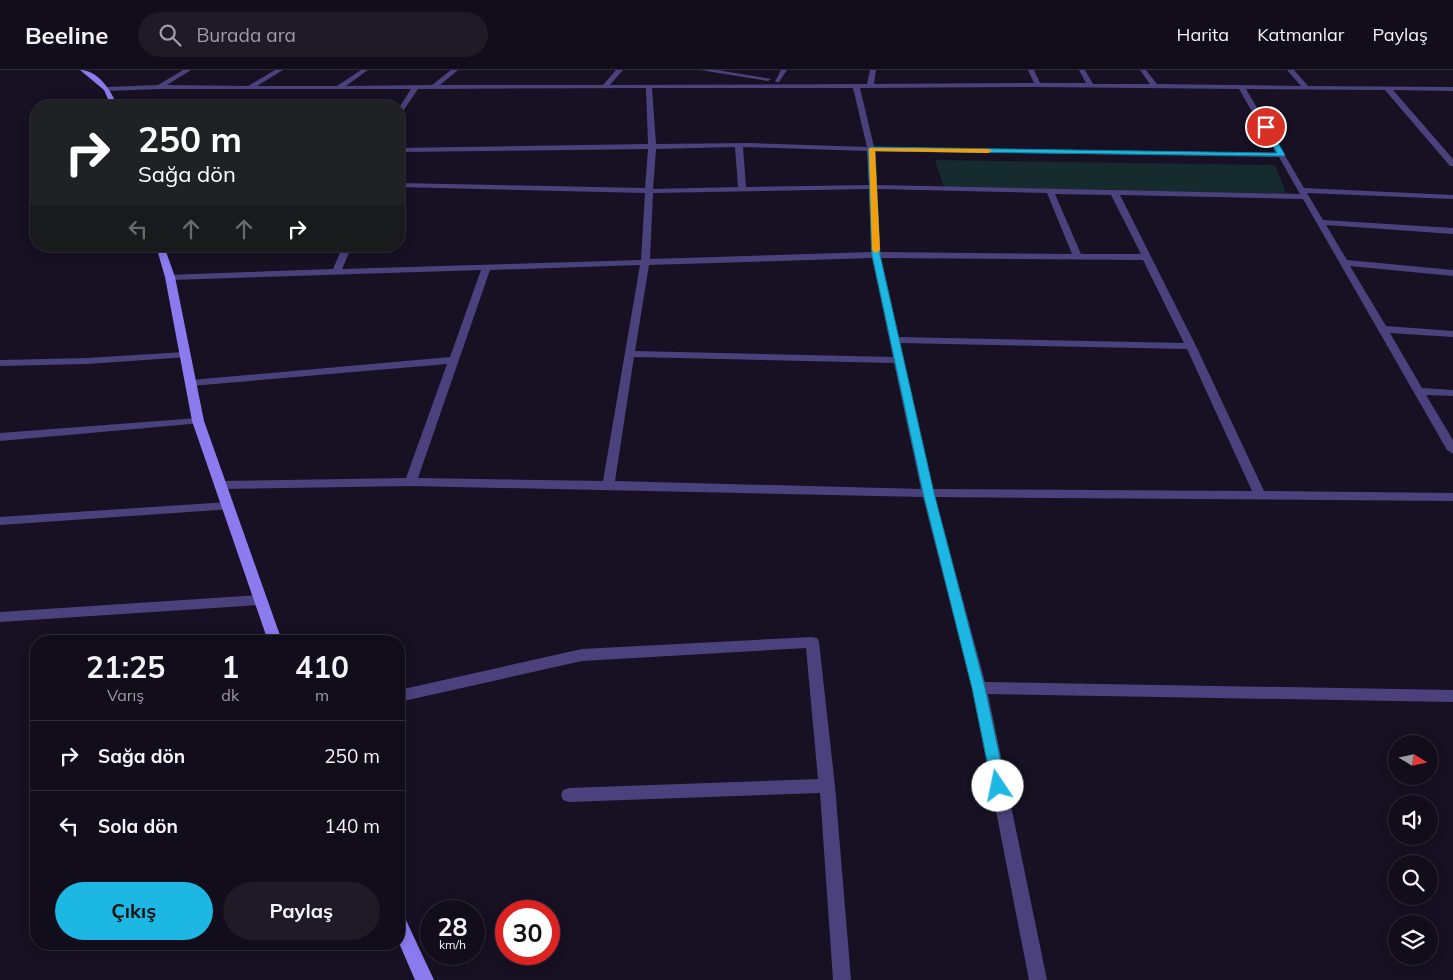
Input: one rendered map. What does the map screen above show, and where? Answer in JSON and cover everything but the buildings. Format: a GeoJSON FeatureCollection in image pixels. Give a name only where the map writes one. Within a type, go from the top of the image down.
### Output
{"type":"FeatureCollection","features":[{"type":"Feature","properties":{"kind":"street"},"geometry":{"type":"LineString","coordinates":[[83,70],[107,89],[112,100]]}},
{"type":"Feature","properties":{"kind":"street"},"geometry":{"type":"LineString","coordinates":[[159,87],[188,70]]}},
{"type":"Feature","properties":{"kind":"street"},"geometry":{"type":"LineString","coordinates":[[249,88],[280,70]]}},
{"type":"Feature","properties":{"kind":"street"},"geometry":{"type":"LineString","coordinates":[[338,88],[365,70]]}},
{"type":"Feature","properties":{"kind":"street"},"geometry":{"type":"LineString","coordinates":[[434,87],[455,70]]}},
{"type":"Feature","properties":{"kind":"street"},"geometry":{"type":"LineString","coordinates":[[606,85],[620,70]]}},
{"type":"Feature","properties":{"kind":"street"},"geometry":{"type":"LineString","coordinates":[[704,70],[809,85]]}},
{"type":"Feature","properties":{"kind":"street"},"geometry":{"type":"LineString","coordinates":[[777,81],[784,70]]}},
{"type":"Feature","properties":{"kind":"street"},"geometry":{"type":"LineString","coordinates":[[870,86],[872,70]]}},
{"type":"Feature","properties":{"kind":"street"},"geometry":{"type":"LineString","coordinates":[[1031,70],[1038,85]]}},
{"type":"Feature","properties":{"kind":"street"},"geometry":{"type":"LineString","coordinates":[[1082,70],[1090,85]]}},
{"type":"Feature","properties":{"kind":"street"},"geometry":{"type":"LineString","coordinates":[[1143,70],[1154,85]]}},
{"type":"Feature","properties":{"kind":"street"},"geometry":{"type":"LineString","coordinates":[[1290,70],[1306,87]]}},
{"type":"Feature","properties":{"kind":"street"},"geometry":{"type":"LineString","coordinates":[[107,89],[159,87],[338,88],[606,85],[1154,85],[1453,89]]}},
{"type":"Feature","properties":{"kind":"street"},"geometry":{"type":"LineString","coordinates":[[608,485],[645,262],[652,147],[649,86]]}},
{"type":"Feature","properties":{"kind":"street"},"geometry":{"type":"LineString","coordinates":[[856,86],[871,149],[876,255],[928,493],[979,688],[1038,980]]}},
{"type":"Feature","properties":{"kind":"street"},"geometry":{"type":"LineString","coordinates":[[1242,86],[1453,450]]}},
{"type":"Feature","properties":{"kind":"street"},"geometry":{"type":"LineString","coordinates":[[405,104],[416,87]]}},
{"type":"Feature","properties":{"kind":"street"},"geometry":{"type":"LineString","coordinates":[[1387,88],[1453,164]]}},
{"type":"Feature","properties":{"kind":"street"},"geometry":{"type":"LineString","coordinates":[[405,150],[739,145],[871,149],[1282,155]]}},
{"type":"Feature","properties":{"kind":"street"},"geometry":{"type":"LineString","coordinates":[[739,145],[742,189]]}},
{"type":"Feature","properties":{"kind":"street"},"geometry":{"type":"LineString","coordinates":[[405,185],[650,191],[873,187],[1453,197]]}},
{"type":"Feature","properties":{"kind":"street"},"geometry":{"type":"LineString","coordinates":[[1050,191],[1078,256]]}},
{"type":"Feature","properties":{"kind":"street"},"geometry":{"type":"LineString","coordinates":[[1114,192],[1191,346],[1260,495]]}},
{"type":"Feature","properties":{"kind":"street"},"geometry":{"type":"LineString","coordinates":[[1320,222],[1453,231]]}},
{"type":"Feature","properties":{"kind":"street"},"geometry":{"type":"LineString","coordinates":[[162,252],[170,277],[198,422],[273,635]]}},
{"type":"Feature","properties":{"kind":"street"},"geometry":{"type":"LineString","coordinates":[[337,270],[345,252]]}},
{"type":"Feature","properties":{"kind":"street"},"geometry":{"type":"LineString","coordinates":[[170,277],[337,270],[876,255],[1146,257]]}},
{"type":"Feature","properties":{"kind":"street"},"geometry":{"type":"LineString","coordinates":[[1344,263],[1453,273]]}},
{"type":"Feature","properties":{"kind":"street"},"geometry":{"type":"LineString","coordinates":[[411,482],[487,266]]}},
{"type":"Feature","properties":{"kind":"street"},"geometry":{"type":"LineString","coordinates":[[1382,328],[1453,334]]}},
{"type":"Feature","properties":{"kind":"street"},"geometry":{"type":"LineString","coordinates":[[895,340],[1191,346]]}},
{"type":"Feature","properties":{"kind":"street"},"geometry":{"type":"LineString","coordinates":[[0,363],[87,361],[184,354]]}},
{"type":"Feature","properties":{"kind":"street"},"geometry":{"type":"LineString","coordinates":[[630,354],[899,360]]}},
{"type":"Feature","properties":{"kind":"street"},"geometry":{"type":"LineString","coordinates":[[191,383],[454,360]]}},
{"type":"Feature","properties":{"kind":"street"},"geometry":{"type":"LineString","coordinates":[[1419,391],[1453,393]]}},
{"type":"Feature","properties":{"kind":"street"},"geometry":{"type":"LineString","coordinates":[[0,437],[198,422]]}},
{"type":"Feature","properties":{"kind":"street"},"geometry":{"type":"LineString","coordinates":[[220,485],[411,482],[928,493],[1453,496]]}},
{"type":"Feature","properties":{"kind":"street"},"geometry":{"type":"LineString","coordinates":[[0,521],[228,506]]}},
{"type":"Feature","properties":{"kind":"street"},"geometry":{"type":"LineString","coordinates":[[0,617],[260,600]]}},
{"type":"Feature","properties":{"kind":"street"},"geometry":{"type":"LineString","coordinates":[[405,695],[582,655],[812,642],[827,786],[842,980]]}},
{"type":"Feature","properties":{"kind":"street"},"geometry":{"type":"LineString","coordinates":[[979,688],[1453,696]]}},
{"type":"Feature","properties":{"kind":"street"},"geometry":{"type":"LineString","coordinates":[[569,795],[827,786]]}},
{"type":"Feature","properties":{"kind":"street"},"geometry":{"type":"LineString","coordinates":[[405,937],[425,980]]}},
{"type":"Feature","properties":{"kind":"green space"},"geometry":{"type":"Polygon","coordinates":[[[935,160],[1275,165],[1286,193],[945,191],[935,160]]]}},
{"type":"Feature","properties":{"kind":"slow traffic"},"geometry":{"type":"LineString","coordinates":[[876,250],[871,149],[988,151]]}},
{"type":"Feature","properties":{"kind":"route"},"geometry":{"type":"LineString","coordinates":[[998,786],[979,688],[928,493],[876,255],[871,149],[1282,155],[1266,127]]}}]}
